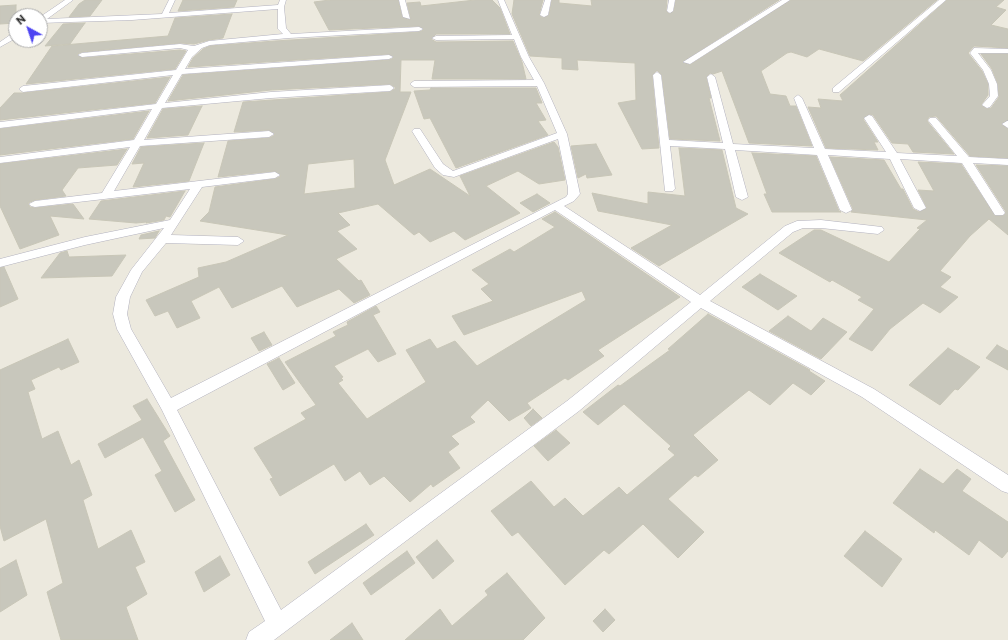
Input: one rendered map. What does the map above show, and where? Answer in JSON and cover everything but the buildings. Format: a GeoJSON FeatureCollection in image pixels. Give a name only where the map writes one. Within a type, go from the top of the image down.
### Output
{"type":"FeatureCollection","features":[{"type":"Feature","properties":{"kind":"street"},"geometry":{"type":"LineString","coordinates":[[48,15],[70,0]]}},
{"type":"Feature","properties":{"kind":"street"},"geometry":{"type":"LineString","coordinates":[[165,15],[172,0]]}},
{"type":"Feature","properties":{"kind":"street"},"geometry":{"type":"LineString","coordinates":[[402,0],[407,17]]}},
{"type":"Feature","properties":{"kind":"street"},"geometry":{"type":"LineString","coordinates":[[168,407],[570,199],[574,194],[574,188],[562,134],[540,83],[516,37],[501,0]]}},
{"type":"Feature","properties":{"kind":"street"},"geometry":{"type":"LineString","coordinates":[[544,15],[548,0]]}},
{"type":"Feature","properties":{"kind":"street"},"geometry":{"type":"LineString","coordinates":[[670,10],[672,0]]}},
{"type":"Feature","properties":{"kind":"street"},"geometry":{"type":"LineString","coordinates":[[687,62],[787,0]]}},
{"type":"Feature","properties":{"kind":"street"},"geometry":{"type":"LineString","coordinates":[[836,90],[943,0]]}},
{"type":"Feature","properties":{"kind":"street"},"geometry":{"type":"LineString","coordinates":[[48,20],[93,20],[165,15],[282,3],[282,29],[289,36]]}},
{"type":"Feature","properties":{"kind":"street"},"geometry":{"type":"LineString","coordinates":[[188,55],[199,46],[209,43],[289,36],[419,29]]}},
{"type":"Feature","properties":{"kind":"street"},"geometry":{"type":"LineString","coordinates":[[436,38],[516,37]]}},
{"type":"Feature","properties":{"kind":"street"},"geometry":{"type":"LineString","coordinates":[[82,55],[161,49],[180,46],[193,48],[107,194]]}},
{"type":"Feature","properties":{"kind":"street"},"geometry":{"type":"LineString","coordinates":[[987,105],[994,96],[993,84],[991,77],[974,53],[977,50],[1008,51]]}},
{"type":"Feature","properties":{"kind":"street"},"geometry":{"type":"LineString","coordinates":[[24,89],[179,72],[389,57]]}},
{"type":"Feature","properties":{"kind":"street"},"geometry":{"type":"LineString","coordinates":[[657,76],[669,189]]}},
{"type":"Feature","properties":{"kind":"street"},"geometry":{"type":"LineString","coordinates":[[711,77],[742,197]]}},
{"type":"Feature","properties":{"kind":"street"},"geometry":{"type":"LineString","coordinates":[[414,84],[540,83]]}},
{"type":"Feature","properties":{"kind":"street"},"geometry":{"type":"LineString","coordinates":[[0,125],[158,106],[271,95],[390,88]]}},
{"type":"Feature","properties":{"kind":"street"},"geometry":{"type":"LineString","coordinates":[[798,98],[822,150],[846,210]]}},
{"type":"Feature","properties":{"kind":"street"},"geometry":{"type":"LineString","coordinates":[[869,118],[893,155],[920,208]]}},
{"type":"Feature","properties":{"kind":"street"},"geometry":{"type":"LineString","coordinates":[[933,120],[966,160],[999,213]]}},
{"type":"Feature","properties":{"kind":"street"},"geometry":{"type":"LineString","coordinates":[[417,131],[439,166],[447,173],[454,174],[562,134]]}},
{"type":"Feature","properties":{"kind":"street"},"geometry":{"type":"LineString","coordinates":[[0,160],[137,143],[269,134]]}},
{"type":"Feature","properties":{"kind":"street"},"geometry":{"type":"LineString","coordinates":[[664,143],[822,150],[1008,162]]}},
{"type":"Feature","properties":{"kind":"street"},"geometry":{"type":"LineString","coordinates":[[35,204],[107,194],[198,185],[275,175]]}},
{"type":"Feature","properties":{"kind":"street"},"geometry":{"type":"LineString","coordinates":[[198,185],[163,239],[137,270],[123,297],[120,314],[124,329],[168,407],[277,624]]}},
{"type":"Feature","properties":{"kind":"street"},"geometry":{"type":"LineString","coordinates":[[556,205],[701,302],[868,393],[1008,486]]}},
{"type":"Feature","properties":{"kind":"street"},"geometry":{"type":"LineString","coordinates":[[0,263],[85,241],[175,222]]}},
{"type":"Feature","properties":{"kind":"street"},"geometry":{"type":"LineString","coordinates":[[257,640],[573,406],[789,229],[801,224],[821,224],[878,230]]}},
{"type":"Feature","properties":{"kind":"street"},"geometry":{"type":"LineString","coordinates":[[163,239],[238,241]]}}]}
